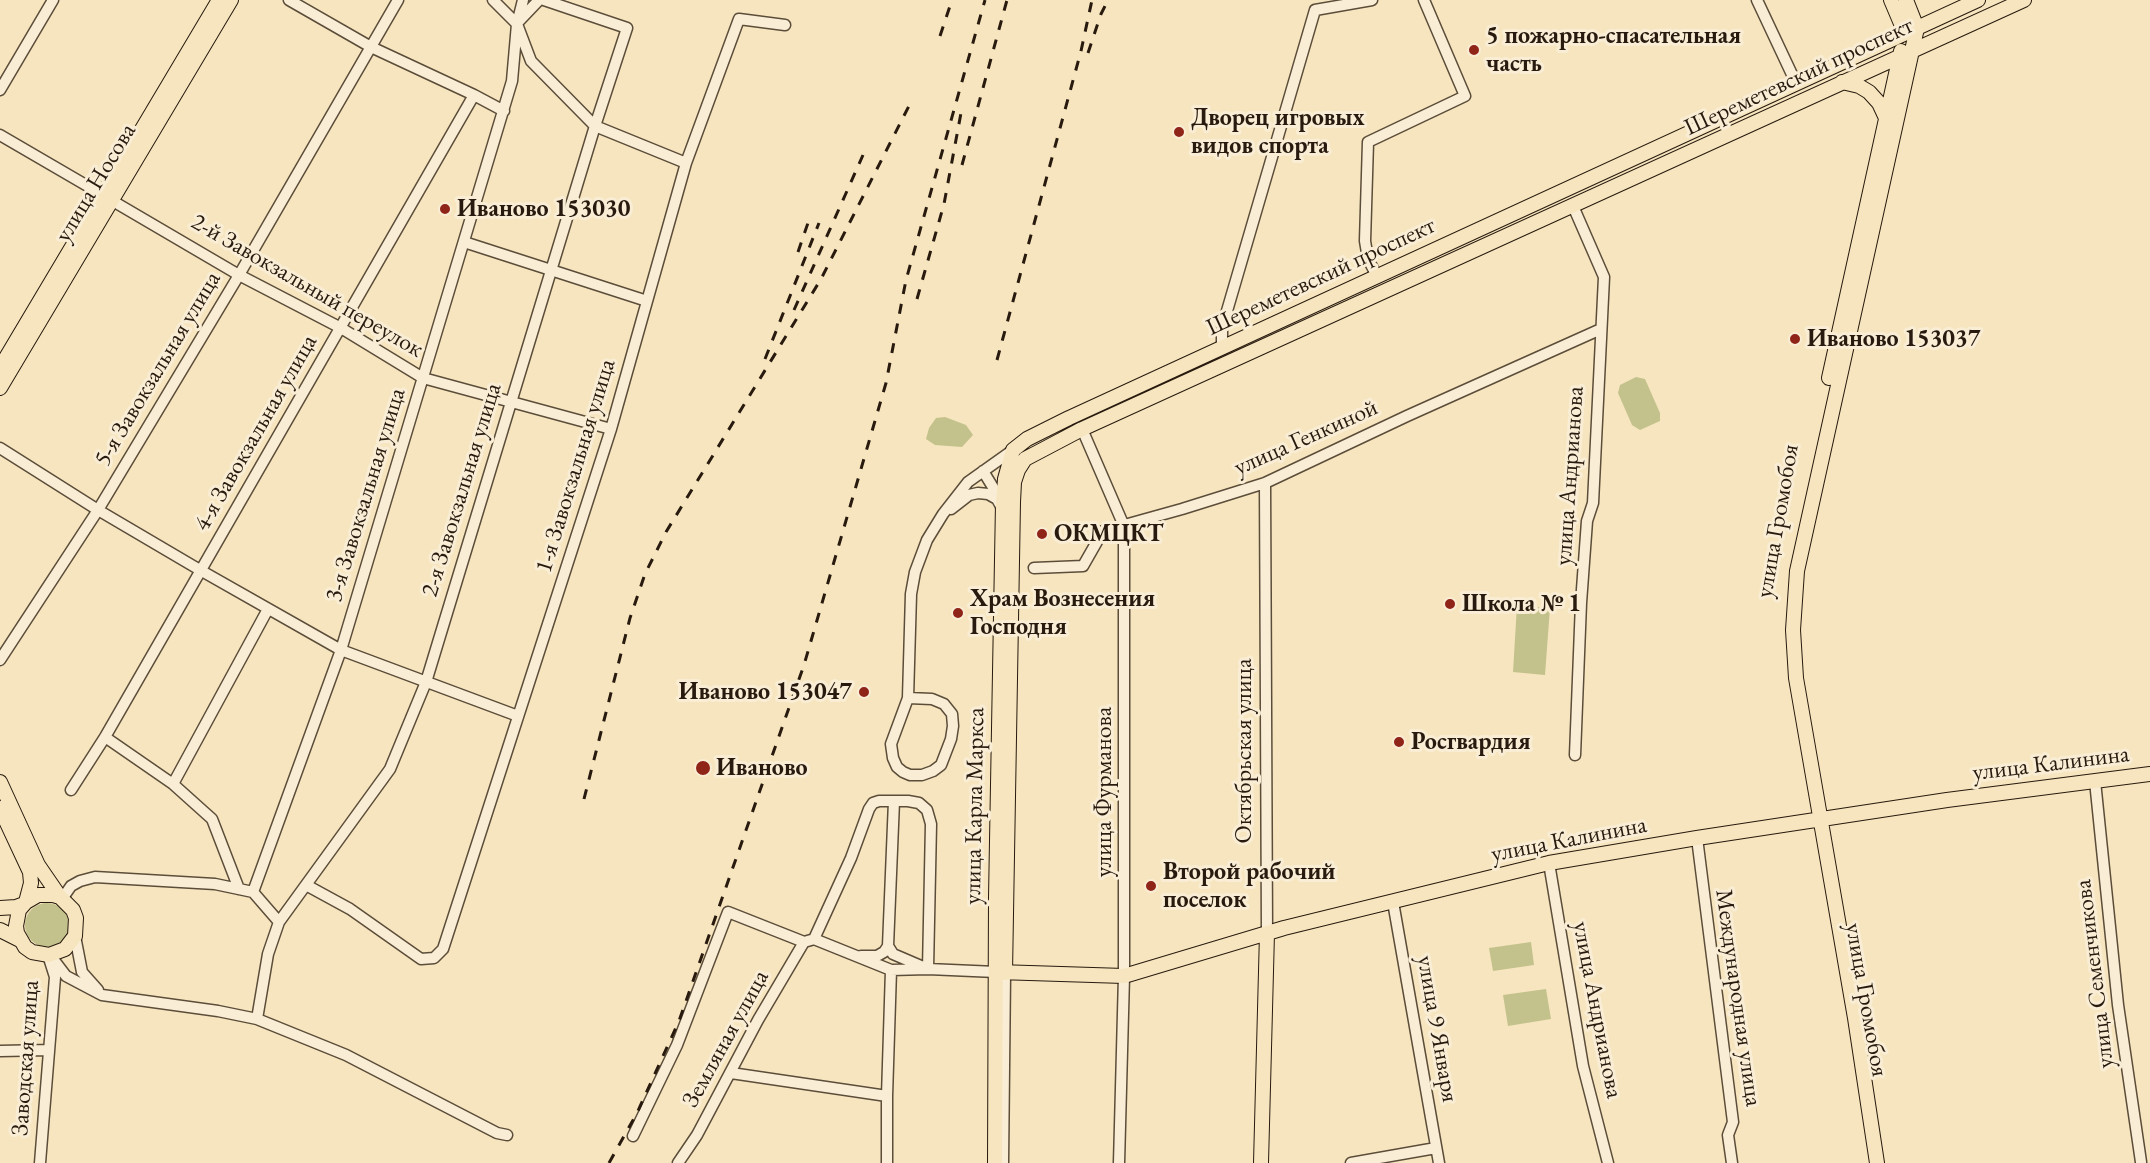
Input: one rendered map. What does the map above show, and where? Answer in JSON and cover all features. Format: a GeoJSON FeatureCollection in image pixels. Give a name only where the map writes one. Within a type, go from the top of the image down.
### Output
{"type":"FeatureCollection","features":[{"type":"Feature","properties":{"kind":"main road","name":"улица Носова"},"geometry":{"type":"LineString","coordinates":[[0,388],[219,0]]}},
{"type":"Feature","properties":{"kind":"main road","name":"улица Носова"},"geometry":{"type":"LineString","coordinates":[[0,368],[231,0]]}},
{"type":"Feature","properties":{"kind":"main road"},"geometry":{"type":"LineString","coordinates":[[1892,0],[1911,30]]}},
{"type":"Feature","properties":{"kind":"main road"},"geometry":{"type":"LineString","coordinates":[[1906,0],[1911,30],[1906,53]]}},
{"type":"Feature","properties":{"kind":"main road","name":"Шереметевский проспект"},"geometry":{"type":"LineString","coordinates":[[1013,450],[1027,439],[1222,347],[1978,0]]}},
{"type":"Feature","properties":{"kind":"main road","name":"Шереметевский проспект"},"geometry":{"type":"LineString","coordinates":[[1025,459],[1082,429],[2024,0]]}},
{"type":"Feature","properties":{"kind":"main road","name":"улица Громобоя"},"geometry":{"type":"LineString","coordinates":[[1877,1163],[1816,820],[1787,680],[1784,601],[1788,571],[1886,118],[1906,53]]}},
{"type":"Feature","properties":{"kind":"main road","name":"улица Громобоя"},"geometry":{"type":"LineString","coordinates":[[1870,1163],[1816,820],[1795,667],[1793,630],[1797,571],[1906,53]]}},
{"type":"Feature","properties":{"kind":"main road"},"geometry":{"type":"LineString","coordinates":[[1842,82],[1859,86],[1869,92],[1879,103],[1886,118]]}},
{"type":"Feature","properties":{"kind":"main road"},"geometry":{"type":"LineString","coordinates":[[1652,150],[1660,167]]}},
{"type":"Feature","properties":{"kind":"main road"},"geometry":{"type":"LineString","coordinates":[[1377,276],[1384,292]]}},
{"type":"Feature","properties":{"kind":"main road"},"geometry":{"type":"LineString","coordinates":[[1222,347],[1229,363]]}},
{"type":"Feature","properties":{"kind":"main road","name":"улица Карла Маркса"},"geometry":{"type":"LineString","coordinates":[[995,1163],[1000,973],[1006,505],[1004,485],[1013,450]]}},
{"type":"Feature","properties":{"kind":"main road","name":"улица Карла Маркса"},"geometry":{"type":"LineString","coordinates":[[1006,505],[1018,470],[1025,459]]}},
{"type":"Feature","properties":{"kind":"main road","name":"улица Калинина"},"geometry":{"type":"LineString","coordinates":[[1000,973],[1124,976],[1267,933],[1550,863],[1947,800],[2150,774]]}},
{"type":"Feature","properties":{"kind":"main road"},"geometry":{"type":"LineString","coordinates":[[0,930],[20,940],[32,952],[49,955],[65,949],[75,936],[77,927],[73,910],[61,898],[38,865],[1,789]]}},
{"type":"Feature","properties":{"kind":"main road"},"geometry":{"type":"LineString","coordinates":[[0,808],[30,872],[31,883],[25,903],[16,918],[20,940]]}},
{"type":"Feature","properties":{"kind":"main road"},"geometry":{"type":"LineString","coordinates":[[0,908],[16,907],[38,895],[53,895],[61,898]]}},
{"type":"Feature","properties":{"kind":"main road","name":"Октябрьская улица"},"geometry":{"type":"LineString","coordinates":[[1261,1163],[1267,933]]}},
{"type":"Feature","properties":{"kind":"street"},"geometry":{"type":"LineString","coordinates":[[0,90],[53,0]]}},
{"type":"Feature","properties":{"kind":"street"},"geometry":{"type":"LineString","coordinates":[[289,0],[371,47],[504,111]]}},
{"type":"Feature","properties":{"kind":"street","name":"5-я Завокзальная улица"},"geometry":{"type":"LineString","coordinates":[[0,660],[98,510],[398,0]]}},
{"type":"Feature","properties":{"kind":"street"},"geometry":{"type":"LineString","coordinates":[[493,0],[517,24],[531,61],[595,126],[686,163]]}},
{"type":"Feature","properties":{"kind":"street","name":"3-я Завокзальная улица"},"geometry":{"type":"LineString","coordinates":[[253,892],[341,650],[504,111],[512,81],[517,24],[523,0]]}},
{"type":"Feature","properties":{"kind":"street"},"geometry":{"type":"LineString","coordinates":[[517,24],[539,0]]}},
{"type":"Feature","properties":{"kind":"street","name":"2-я Завокзальная улица"},"geometry":{"type":"LineString","coordinates":[[257,1019],[268,954],[279,922],[390,769],[426,682],[627,28],[544,0]]}},
{"type":"Feature","properties":{"kind":"street"},"geometry":{"type":"LineString","coordinates":[[1222,347],[1222,328],[1315,10],[1372,0]]}},
{"type":"Feature","properties":{"kind":"street"},"geometry":{"type":"LineString","coordinates":[[1377,276],[1368,259],[1365,241],[1368,142],[1465,96],[1424,0]]}},
{"type":"Feature","properties":{"kind":"street"},"geometry":{"type":"LineString","coordinates":[[1757,0],[1796,83]]}},
{"type":"Feature","properties":{"kind":"street","name":"1-я Завокзальная улица"},"geometry":{"type":"LineString","coordinates":[[306,885],[350,909],[421,959],[434,958],[443,950],[611,429],[686,163],[739,19],[785,25]]}},
{"type":"Feature","properties":{"kind":"street","name":"4-я Завокзальная улица"},"geometry":{"type":"LineString","coordinates":[[71,790],[105,737],[474,95]]}},
{"type":"Feature","properties":{"kind":"street","name":"2-й Завокзальный переулок"},"geometry":{"type":"LineString","coordinates":[[0,135],[238,275],[341,328],[423,378],[611,429]]}},
{"type":"Feature","properties":{"kind":"street","name":"улица Андрианова"},"geometry":{"type":"LineString","coordinates":[[1573,206],[1604,277],[1593,503],[1587,521],[1581,603],[1575,755]]}},
{"type":"Feature","properties":{"kind":"street"},"geometry":{"type":"LineString","coordinates":[[464,242],[647,301]]}},
{"type":"Feature","properties":{"kind":"street","name":"улица Генкиной"},"geometry":{"type":"LineString","coordinates":[[1034,568],[1083,566],[1103,531],[1265,483],[1601,329]]}},
{"type":"Feature","properties":{"kind":"street","name":"улица Фурманова"},"geometry":{"type":"LineString","coordinates":[[1082,429],[1124,526],[1124,976],[1119,1163]]}},
{"type":"Feature","properties":{"kind":"street"},"geometry":{"type":"LineString","coordinates":[[0,448],[98,510],[341,650],[518,716]]}},
{"type":"Feature","properties":{"kind":"street"},"geometry":{"type":"LineString","coordinates":[[908,698],[932,699],[944,704],[952,714],[953,726],[941,765],[922,775],[910,775],[897,767],[891,744],[908,698],[909,613],[915,572],[927,540],[943,514],[968,482],[1013,450]]}},
{"type":"Feature","properties":{"kind":"street"},"geometry":{"type":"LineString","coordinates":[[983,471],[1025,459]]}},
{"type":"Feature","properties":{"kind":"street"},"geometry":{"type":"LineString","coordinates":[[983,471],[990,473],[1004,485]]}},
{"type":"Feature","properties":{"kind":"street"},"geometry":{"type":"LineString","coordinates":[[983,471],[1006,505]]}},
{"type":"Feature","properties":{"kind":"street","name":"Октябрьская улица"},"geometry":{"type":"LineString","coordinates":[[1265,483],[1267,933]]}},
{"type":"Feature","properties":{"kind":"street"},"geometry":{"type":"LineString","coordinates":[[943,514],[969,495],[978,493],[988,494],[1006,505]]}},
{"type":"Feature","properties":{"kind":"street"},"geometry":{"type":"LineString","coordinates":[[173,784],[268,609]]}},
{"type":"Feature","properties":{"kind":"street"},"geometry":{"type":"LineString","coordinates":[[105,737],[173,784],[212,819],[239,889]]}},
{"type":"Feature","properties":{"kind":"street","name":"улица Семенчикова"},"geometry":{"type":"LineString","coordinates":[[2095,781],[2116,994],[2143,1161]]}},
{"type":"Feature","properties":{"kind":"street","name":"Земляная улица"},"geometry":{"type":"LineString","coordinates":[[678,1163],[697,1135],[758,1020],[809,940],[858,842],[869,809],[873,803],[879,801],[894,801]]}},
{"type":"Feature","properties":{"kind":"street"},"geometry":{"type":"LineString","coordinates":[[846,953],[870,957],[884,952],[888,946],[894,801],[919,803],[927,810],[931,824],[928,969]]}},
{"type":"Feature","properties":{"kind":"street","name":"Международная улица"},"geometry":{"type":"LineString","coordinates":[[1697,838],[1733,1122],[1728,1135],[1732,1163]]}},
{"type":"Feature","properties":{"kind":"street","name":"улица Андрианова"},"geometry":{"type":"LineString","coordinates":[[1550,863],[1583,1066],[1608,1163]]}},
{"type":"Feature","properties":{"kind":"street"},"geometry":{"type":"LineString","coordinates":[[61,898],[71,886],[95,877],[215,884],[253,892],[279,922]]}},
{"type":"Feature","properties":{"kind":"street","name":"улица 9 Января"},"geometry":{"type":"LineString","coordinates":[[1393,902],[1439,1163]]}},
{"type":"Feature","properties":{"kind":"street"},"geometry":{"type":"LineString","coordinates":[[633,1136],[677,1045],[729,912],[891,970],[928,969],[1000,973]]}},
{"type":"Feature","properties":{"kind":"street"},"geometry":{"type":"LineString","coordinates":[[75,936],[82,972],[102,995]]}},
{"type":"Feature","properties":{"kind":"street"},"geometry":{"type":"LineString","coordinates":[[888,946],[893,954],[928,969]]}},
{"type":"Feature","properties":{"kind":"street"},"geometry":{"type":"LineString","coordinates":[[49,955],[66,976],[102,995],[218,1011],[257,1019],[346,1055],[497,1133],[507,1135]]}},
{"type":"Feature","properties":{"kind":"street","name":"Заводская улица"},"geometry":{"type":"LineString","coordinates":[[40,1163],[55,977],[49,955]]}},
{"type":"Feature","properties":{"kind":"street"},"geometry":{"type":"LineString","coordinates":[[887,1163],[891,970]]}},
{"type":"Feature","properties":{"kind":"street","name":"улица Карла Маркса"},"geometry":{"type":"LineString","coordinates":[[1000,973],[1003,1163]]}},
{"type":"Feature","properties":{"kind":"street"},"geometry":{"type":"LineString","coordinates":[[0,1051],[48,1050]]}},
{"type":"Feature","properties":{"kind":"street"},"geometry":{"type":"LineString","coordinates":[[730,1073],[887,1096]]}},
{"type":"Feature","properties":{"kind":"street"},"geometry":{"type":"LineString","coordinates":[[1351,1163],[1436,1148]]}},
{"type":"Feature","properties":{"kind":"shaded area"},"geometry":{"type":"Polygon","coordinates":[[[1636,377],[1645,379],[1660,413],[1660,421],[1640,430],[1632,425],[1618,393],[1620,385],[1636,377]]]}},
{"type":"Feature","properties":{"kind":"shaded area"},"geometry":{"type":"Polygon","coordinates":[[[945,417],[966,425],[973,435],[962,447],[935,445],[926,439],[929,428],[936,418],[945,417]]]}},
{"type":"Feature","properties":{"kind":"shaded area"},"geometry":{"type":"Polygon","coordinates":[[[1517,605],[1550,608],[1545,675],[1513,672],[1517,605]]]}},
{"type":"Feature","properties":{"kind":"shaded area"},"geometry":{"type":"Polygon","coordinates":[[[47,903],[62,910],[69,925],[62,940],[47,947],[32,940],[25,925],[32,910],[47,903]]]}},
{"type":"Feature","properties":{"kind":"shaded area"},"geometry":{"type":"Polygon","coordinates":[[[1531,942],[1534,965],[1493,971],[1489,948],[1531,942]]]}},
{"type":"Feature","properties":{"kind":"shaded area"},"geometry":{"type":"Polygon","coordinates":[[[1546,989],[1551,1019],[1508,1026],[1503,995],[1546,989]]]}},
{"type":"Feature","properties":{"kind":"railway"},"geometry":{"type":"LineString","coordinates":[[940,36],[952,0]]}},
{"type":"Feature","properties":{"kind":"railway"},"geometry":{"type":"LineString","coordinates":[[609,1163],[637,1113],[679,1021],[804,665],[886,383],[906,280],[985,0]]}},
{"type":"Feature","properties":{"kind":"railway"},"geometry":{"type":"LineString","coordinates":[[962,165],[1007,0]]}},
{"type":"Feature","properties":{"kind":"railway"},"geometry":{"type":"LineString","coordinates":[[997,360],[1081,51],[1092,0]]}},
{"type":"Feature","properties":{"kind":"railway"},"geometry":{"type":"LineString","coordinates":[[1088,53],[1108,0]]}},
{"type":"Feature","properties":{"kind":"railway"},"geometry":{"type":"LineString","coordinates":[[584,799],[630,618],[645,574],[666,532],[821,279],[913,98]]}},
{"type":"Feature","properties":{"kind":"railway"},"geometry":{"type":"LineString","coordinates":[[917,299],[944,204],[961,113]]}},
{"type":"Feature","properties":{"kind":"railway"},"geometry":{"type":"LineString","coordinates":[[794,310],[863,155]]}},
{"type":"Feature","properties":{"kind":"railway"},"geometry":{"type":"LineString","coordinates":[[798,252],[809,220]]}},
{"type":"Feature","properties":{"kind":"railway"},"geometry":{"type":"LineString","coordinates":[[765,359],[819,223]]}},
{"type":"Feature","properties":{"kind":"place","name":"5 пожарно-спасательная часть"},"geometry":{"type":"Point","coordinates":[1474,50]}},
{"type":"Feature","properties":{"kind":"place","name":"Дворец игровых видов спорта"},"geometry":{"type":"Point","coordinates":[1179,132]}},
{"type":"Feature","properties":{"kind":"place","name":"Иваново 153030"},"geometry":{"type":"Point","coordinates":[445,209]}},
{"type":"Feature","properties":{"kind":"place","name":"Иваново 153037"},"geometry":{"type":"Point","coordinates":[1795,339]}},
{"type":"Feature","properties":{"kind":"place","name":"ОКМЦКТ"},"geometry":{"type":"Point","coordinates":[1042,534]}},
{"type":"Feature","properties":{"kind":"place","name":"Школа № 1"},"geometry":{"type":"Point","coordinates":[1450,604]}},
{"type":"Feature","properties":{"kind":"place","name":"Храм Вознесения Господня"},"geometry":{"type":"Point","coordinates":[958,613]}},
{"type":"Feature","properties":{"kind":"place","name":"Иваново 153047"},"geometry":{"type":"Point","coordinates":[864,692]}},
{"type":"Feature","properties":{"kind":"place","name":"Росгвардия"},"geometry":{"type":"Point","coordinates":[1399,742]}},
{"type":"Feature","properties":{"kind":"place","name":"Иваново"},"geometry":{"type":"Point","coordinates":[703,768]}},
{"type":"Feature","properties":{"kind":"place","name":"Второй рабочий поселок"},"geometry":{"type":"Point","coordinates":[1151,886]}}]}
